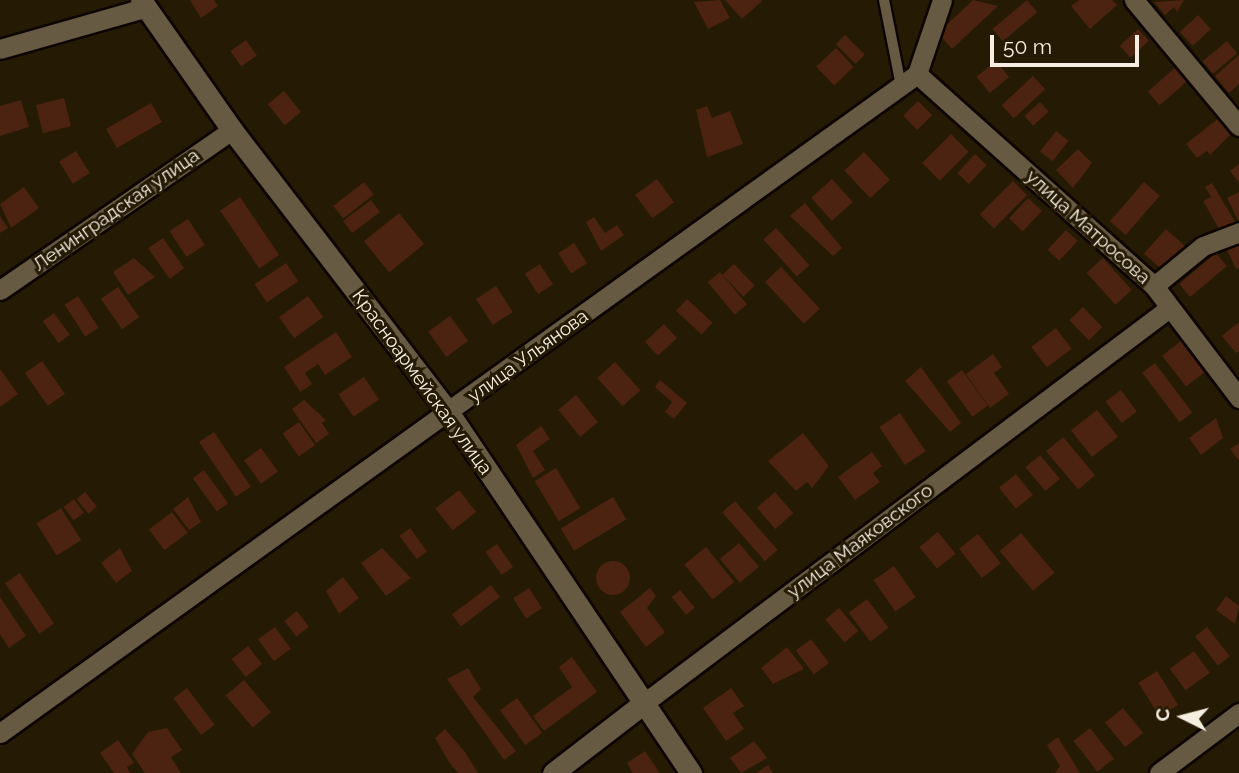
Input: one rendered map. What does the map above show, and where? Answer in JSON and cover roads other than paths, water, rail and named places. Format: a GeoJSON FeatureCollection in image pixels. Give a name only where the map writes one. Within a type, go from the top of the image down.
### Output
{"type":"FeatureCollection","features":[{"type":"Feature","properties":{"kind":"street"},"geometry":{"type":"LineString","coordinates":[[908,77],[943,0]]}},
{"type":"Feature","properties":{"kind":"street"},"geometry":{"type":"LineString","coordinates":[[1135,0],[1239,126]]}},
{"type":"Feature","properties":{"kind":"street"},"geometry":{"type":"LineString","coordinates":[[0,49],[143,4]]}},
{"type":"Feature","properties":{"kind":"street","name":"Красноармейская улица"},"geometry":{"type":"LineString","coordinates":[[143,4],[232,130],[449,413],[691,773]]}},
{"type":"Feature","properties":{"kind":"street","name":"улица Матросова"},"geometry":{"type":"LineString","coordinates":[[908,77],[1154,286],[1167,309],[1239,398]]}},
{"type":"Feature","properties":{"kind":"street","name":"улица Ульянова"},"geometry":{"type":"LineString","coordinates":[[0,733],[449,413],[908,77]]}},
{"type":"Feature","properties":{"kind":"street","name":"Ленинградская улица"},"geometry":{"type":"LineString","coordinates":[[0,290],[232,130]]}},
{"type":"Feature","properties":{"kind":"street"},"geometry":{"type":"LineString","coordinates":[[1154,286],[1203,246],[1239,232]]}},
{"type":"Feature","properties":{"kind":"street","name":"улица Маяковского"},"geometry":{"type":"LineString","coordinates":[[553,773],[1167,309]]}},
{"type":"Feature","properties":{"kind":"street"},"geometry":{"type":"LineString","coordinates":[[1159,773],[1239,713]]}},
{"type":"Feature","properties":{"kind":"lane"},"geometry":{"type":"LineString","coordinates":[[884,0],[908,77]]}}]}
